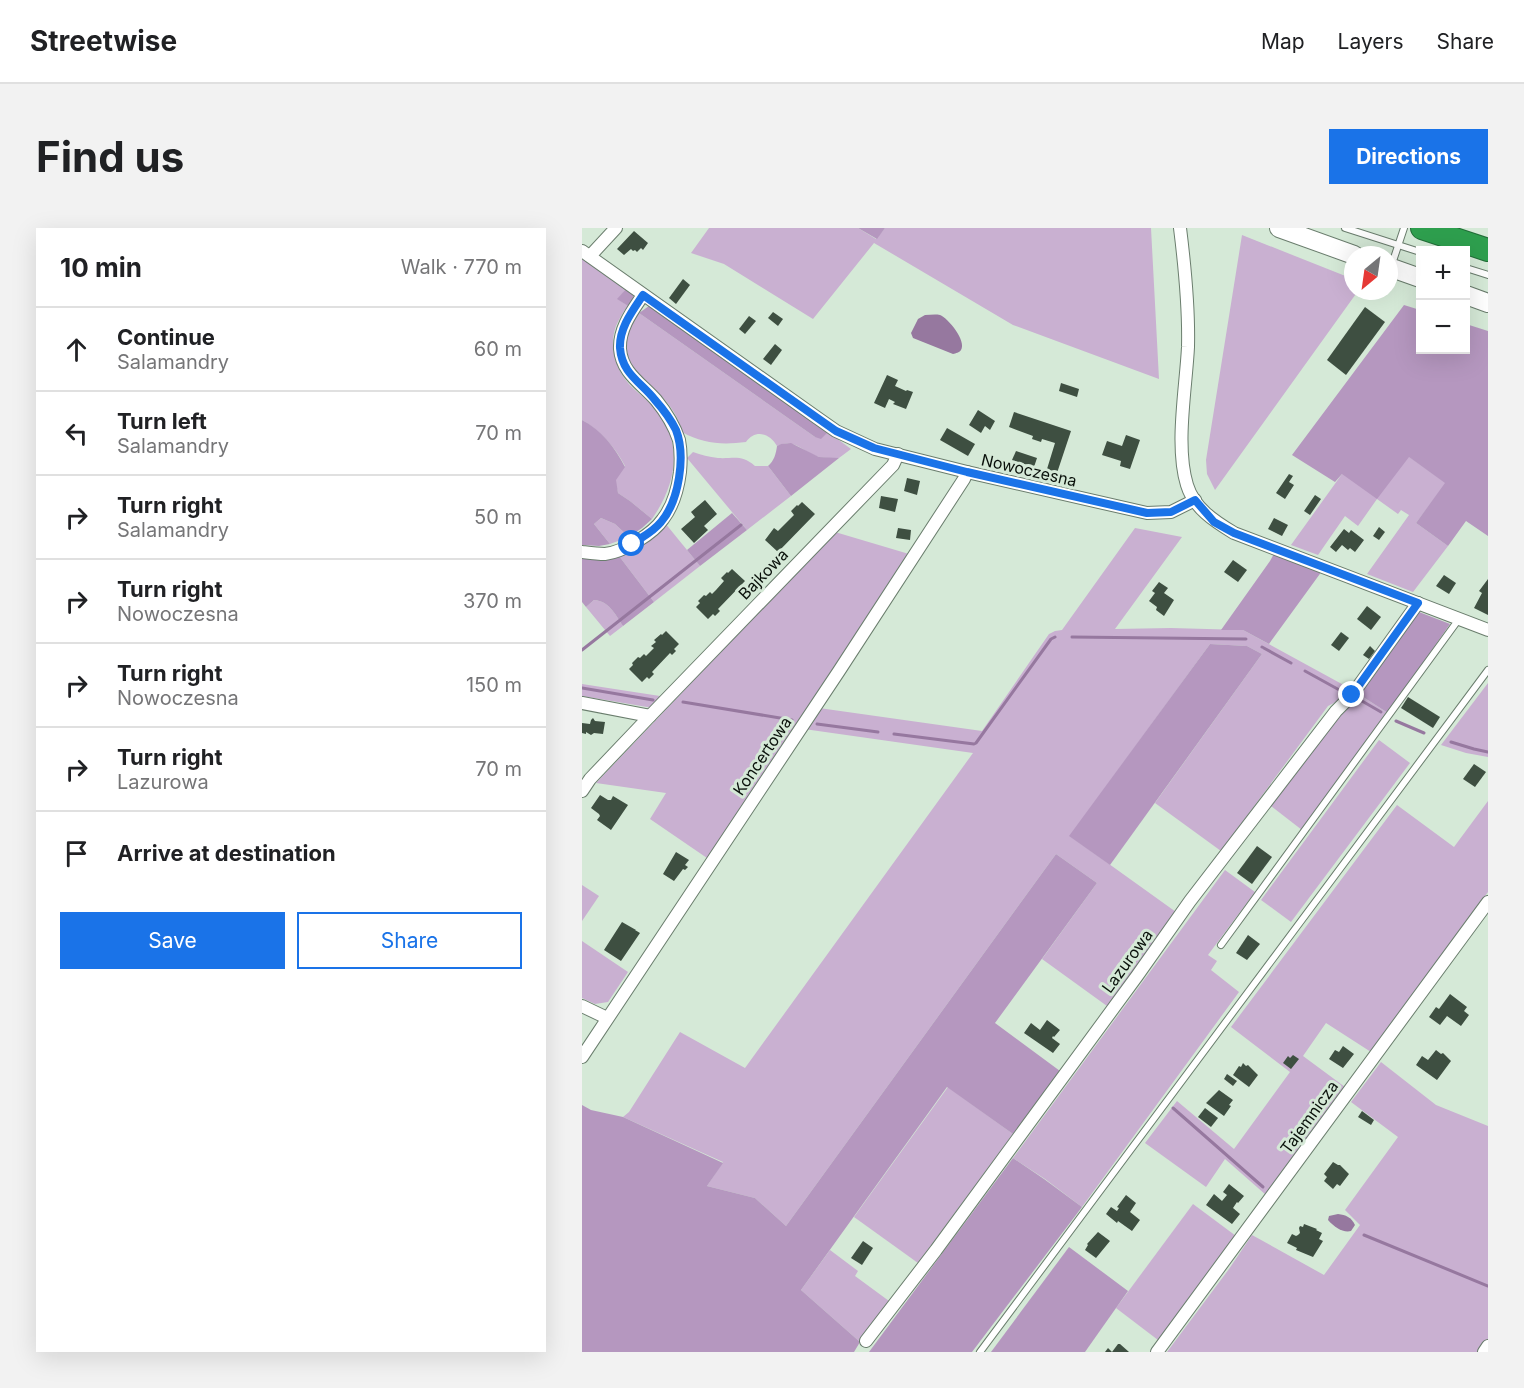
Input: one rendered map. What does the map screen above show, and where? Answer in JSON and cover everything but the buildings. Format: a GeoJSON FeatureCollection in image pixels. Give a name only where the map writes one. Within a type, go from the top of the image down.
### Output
{"type":"FeatureCollection","features":[{"type":"Feature","properties":{"kind":"highway"},"geometry":{"type":"LineString","coordinates":[[1422,228],[1482,248]]}},
{"type":"Feature","properties":{"kind":"street","name":"Nowoczesna"},"geometry":{"type":"LineString","coordinates":[[616,228],[586,254],[836,431],[874,448],[967,472],[1147,513],[1171,512],[1195,500]]}},
{"type":"Feature","properties":{"kind":"street"},"geometry":{"type":"LineString","coordinates":[[1180,228],[1188,317],[1181,452],[1187,486],[1195,500],[1214,522],[1234,533],[1488,630]]}},
{"type":"Feature","properties":{"kind":"street"},"geometry":{"type":"LineString","coordinates":[[1279,228],[1344,251]]}},
{"type":"Feature","properties":{"kind":"street"},"geometry":{"type":"LineString","coordinates":[[1398,270],[1416,277]]}},
{"type":"Feature","properties":{"kind":"street"},"geometry":{"type":"LineString","coordinates":[[582,552],[608,554],[632,544],[662,522],[675,496],[681,462],[675,429],[655,399],[623,365],[620,349],[622,330],[643,295]]}},
{"type":"Feature","properties":{"kind":"street"},"geometry":{"type":"LineString","coordinates":[[1470,296],[1488,303]]}},
{"type":"Feature","properties":{"kind":"street","name":"Bajkowa"},"geometry":{"type":"LineString","coordinates":[[582,791],[590,779],[650,716],[893,465],[898,454]]}},
{"type":"Feature","properties":{"kind":"street","name":"Koncertowa"},"geometry":{"type":"LineString","coordinates":[[582,1057],[865,632],[967,472]]}},
{"type":"Feature","properties":{"kind":"street","name":"Lazurowa"},"geometry":{"type":"LineString","coordinates":[[866,1341],[936,1250],[1190,901],[1336,711],[1352,695],[1418,603]]}},
{"type":"Feature","properties":{"kind":"street"},"geometry":{"type":"LineString","coordinates":[[582,703],[650,716]]}},
{"type":"Feature","properties":{"kind":"street","name":"Tajemnicza"},"geometry":{"type":"LineString","coordinates":[[1157,1352],[1488,902]]}},
{"type":"Feature","properties":{"kind":"street"},"geometry":{"type":"LineString","coordinates":[[582,1006],[608,1018]]}},
{"type":"Feature","properties":{"kind":"street"},"geometry":{"type":"LineString","coordinates":[[1484,1352],[1488,1346]]}},
{"type":"Feature","properties":{"kind":"lane"},"geometry":{"type":"LineString","coordinates":[[1345,228],[1416,250]]}},
{"type":"Feature","properties":{"kind":"lane"},"geometry":{"type":"LineString","coordinates":[[1399,244],[1404,228]]}},
{"type":"Feature","properties":{"kind":"lane"},"geometry":{"type":"LineString","coordinates":[[1445,228],[1482,248]]}},
{"type":"Feature","properties":{"kind":"lane"},"geometry":{"type":"LineString","coordinates":[[1470,269],[1488,275]]}},
{"type":"Feature","properties":{"kind":"lane"},"geometry":{"type":"LineString","coordinates":[[1221,945],[1460,619]]}},
{"type":"Feature","properties":{"kind":"lane"},"geometry":{"type":"LineString","coordinates":[[980,1352],[1488,670]]}},
{"type":"Feature","properties":{"kind":"shaded area"},"geometry":{"type":"Polygon","coordinates":[[[709,228],[858,228],[876,239],[885,228],[1151,228],[1159,379],[1013,325],[874,243],[813,319],[724,264],[691,253],[709,228]]]}},
{"type":"Feature","properties":{"kind":"shaded area"},"geometry":{"type":"Polygon","coordinates":[[[858,228],[885,228],[877,239],[858,228]]]}},
{"type":"Feature","properties":{"kind":"shaded area"},"geometry":{"type":"Polygon","coordinates":[[[1242,235],[1344,275],[1344,300],[1352,300],[1215,490],[1207,474],[1206,460],[1242,235]]]}},
{"type":"Feature","properties":{"kind":"shaded area"},"geometry":{"type":"Polygon","coordinates":[[[582,257],[626,289],[618,299],[628,306],[618,321],[614,334],[616,360],[628,383],[650,403],[663,419],[673,445],[673,471],[670,483],[652,519],[618,493],[615,480],[625,466],[607,440],[582,420],[582,257]]]}},
{"type":"Feature","properties":{"kind":"shaded area"},"geometry":{"type":"Polygon","coordinates":[[[626,289],[634,295],[628,306],[617,299],[626,289]]]}},
{"type":"Feature","properties":{"kind":"shaded area"},"geometry":{"type":"Polygon","coordinates":[[[1404,305],[1416,309],[1416,354],[1470,354],[1470,325],[1488,331],[1488,536],[1466,521],[1448,546],[1416,523],[1445,483],[1409,457],[1377,499],[1342,474],[1335,482],[1292,455],[1404,305]]]}},
{"type":"Feature","properties":{"kind":"shaded area"},"geometry":{"type":"Polygon","coordinates":[[[649,306],[828,432],[821,439],[815,437],[639,313],[649,306]]]}},
{"type":"Feature","properties":{"kind":"shaded area"},"geometry":{"type":"Polygon","coordinates":[[[639,313],[815,437],[828,432],[851,449],[839,458],[821,457],[794,445],[777,446],[770,438],[762,434],[754,435],[746,442],[721,443],[705,441],[682,432],[679,421],[670,406],[640,377],[629,359],[626,339],[631,324],[639,313]]]}},
{"type":"Feature","properties":{"kind":"shaded area"},"geometry":{"type":"Polygon","coordinates":[[[925,315],[940,315],[948,320],[961,341],[960,351],[953,354],[913,338],[911,333],[918,319],[925,315]]]}},
{"type":"Feature","properties":{"kind":"shaded area"},"geometry":{"type":"Polygon","coordinates":[[[582,420],[607,440],[625,467],[616,480],[618,493],[652,519],[629,537],[615,524],[601,518],[594,524],[610,544],[599,546],[582,545],[582,420]]]}},
{"type":"Feature","properties":{"kind":"shaded area"},"geometry":{"type":"Polygon","coordinates":[[[791,443],[819,457],[839,458],[791,496],[768,466],[772,462],[777,446],[791,443]]]}},
{"type":"Feature","properties":{"kind":"shaded area"},"geometry":{"type":"Polygon","coordinates":[[[693,452],[715,458],[741,458],[755,466],[768,466],[791,496],[747,530],[687,458],[693,452]]]}},
{"type":"Feature","properties":{"kind":"shaded area"},"geometry":{"type":"Polygon","coordinates":[[[1408,456],[1446,483],[1416,523],[1448,546],[1413,592],[1367,574],[1409,515],[1401,510],[1398,514],[1377,499],[1358,526],[1345,516],[1318,555],[1291,545],[1342,474],[1408,456]]]}},
{"type":"Feature","properties":{"kind":"shaded area"},"geometry":{"type":"Polygon","coordinates":[[[732,513],[747,530],[700,566],[687,550],[732,513]]]}},
{"type":"Feature","properties":{"kind":"shaded area"},"geometry":{"type":"Polygon","coordinates":[[[601,518],[615,524],[629,537],[610,544],[594,524],[601,518]]]}},
{"type":"Feature","properties":{"kind":"shaded area"},"geometry":{"type":"Polygon","coordinates":[[[665,523],[700,566],[654,602],[619,556],[665,523]]]}},
{"type":"Feature","properties":{"kind":"shaded area"},"geometry":{"type":"Polygon","coordinates":[[[1135,528],[1182,537],[1115,629],[1243,630],[1351,689],[1344,698],[1328,706],[1221,851],[1155,803],[1262,654],[1247,646],[1210,644],[1070,836],[1176,912],[1107,1006],[1042,959],[1097,883],[1056,854],[786,1226],[755,1198],[707,1186],[723,1162],[623,1117],[629,1112],[680,1032],[745,1068],[973,753],[804,729],[819,708],[982,731],[1049,634],[1062,630],[1135,528]]]}},
{"type":"Feature","properties":{"kind":"shaded area"},"geometry":{"type":"Polygon","coordinates":[[[835,532],[909,554],[707,858],[650,819],[666,793],[596,783],[835,532]]]}},
{"type":"Feature","properties":{"kind":"shaded area"},"geometry":{"type":"Polygon","coordinates":[[[1275,552],[1322,571],[1269,644],[1243,630],[1221,630],[1270,561],[1275,552]]]}},
{"type":"Feature","properties":{"kind":"shaded area"},"geometry":{"type":"Polygon","coordinates":[[[619,556],[654,602],[623,626],[604,603],[594,600],[586,607],[582,602],[582,558],[619,556]]]}},
{"type":"Feature","properties":{"kind":"shaded area"},"geometry":{"type":"Polygon","coordinates":[[[594,600],[608,606],[623,626],[610,636],[586,607],[594,600]]]}},
{"type":"Feature","properties":{"kind":"shaded area"},"geometry":{"type":"Polygon","coordinates":[[[1419,612],[1450,624],[1388,713],[1360,695],[1419,612]]]}},
{"type":"Feature","properties":{"kind":"shaded area"},"geometry":{"type":"Polygon","coordinates":[[[1210,644],[1247,646],[1262,654],[1110,865],[1069,836],[1210,644]]]}},
{"type":"Feature","properties":{"kind":"shaded area"},"geometry":{"type":"Polygon","coordinates":[[[1488,683],[1488,757],[1441,745],[1488,683]]]}},
{"type":"Feature","properties":{"kind":"shaded area"},"geometry":{"type":"Polygon","coordinates":[[[582,684],[660,696],[653,708],[582,696],[582,684]]]}},
{"type":"Feature","properties":{"kind":"shaded area"},"geometry":{"type":"Polygon","coordinates":[[[1360,695],[1388,713],[1302,830],[1271,806],[1342,710],[1360,695]]]}},
{"type":"Feature","properties":{"kind":"shaded area"},"geometry":{"type":"Polygon","coordinates":[[[1379,740],[1410,763],[1291,922],[1261,900],[1379,740]]]}},
{"type":"Feature","properties":{"kind":"shaded area"},"geometry":{"type":"Polygon","coordinates":[[[1488,801],[1488,892],[1371,1052],[1326,1023],[1303,1056],[1345,1087],[1266,1195],[1225,1159],[1206,1187],[1145,1143],[1177,1101],[1234,1149],[1290,1072],[1231,1027],[1397,805],[1454,847],[1488,801]]]}},
{"type":"Feature","properties":{"kind":"shaded area"},"geometry":{"type":"Polygon","coordinates":[[[1056,854],[1097,883],[995,1023],[1060,1071],[1013,1134],[947,1087],[801,1290],[860,1342],[854,1352],[582,1352],[582,1105],[591,1110],[623,1117],[723,1163],[707,1186],[755,1198],[786,1226],[1056,854]]]}},
{"type":"Feature","properties":{"kind":"shaded area"},"geometry":{"type":"Polygon","coordinates":[[[1225,870],[1255,892],[1208,955],[1217,961],[1211,970],[1239,992],[1082,1207],[1013,1158],[1225,870]]]}},
{"type":"Feature","properties":{"kind":"shaded area"},"geometry":{"type":"Polygon","coordinates":[[[582,885],[599,896],[582,921],[582,885]]]}},
{"type":"Feature","properties":{"kind":"shaded area"},"geometry":{"type":"Polygon","coordinates":[[[582,941],[628,972],[608,1002],[595,1004],[582,998],[582,941]]]}},
{"type":"Feature","properties":{"kind":"shaded area"},"geometry":{"type":"Polygon","coordinates":[[[1381,1062],[1436,1105],[1488,1126],[1488,1339],[1479,1352],[1167,1352],[1252,1235],[1324,1275],[1360,1225],[1345,1210],[1398,1137],[1351,1102],[1381,1062]]]}},
{"type":"Feature","properties":{"kind":"shaded area"},"geometry":{"type":"Polygon","coordinates":[[[948,1087],[1013,1134],[918,1263],[854,1217],[948,1087]]]}},
{"type":"Feature","properties":{"kind":"shaded area"},"geometry":{"type":"Polygon","coordinates":[[[1013,1158],[1082,1207],[972,1352],[869,1352],[1013,1158]]]}},
{"type":"Feature","properties":{"kind":"shaded area"},"geometry":{"type":"Polygon","coordinates":[[[1193,1204],[1236,1236],[1158,1340],[1116,1308],[1193,1204]]]}},
{"type":"Feature","properties":{"kind":"shaded area"},"geometry":{"type":"Polygon","coordinates":[[[1338,1214],[1352,1220],[1355,1225],[1351,1231],[1339,1229],[1328,1220],[1329,1216],[1338,1214]]]}},
{"type":"Feature","properties":{"kind":"shaded area"},"geometry":{"type":"Polygon","coordinates":[[[1069,1247],[1128,1291],[1085,1352],[991,1352],[1069,1247]]]}},
{"type":"Feature","properties":{"kind":"shaded area"},"geometry":{"type":"Polygon","coordinates":[[[830,1250],[858,1271],[855,1276],[889,1301],[860,1342],[801,1290],[830,1250]]]}},
{"type":"Feature","properties":{"kind":"waterway"},"geometry":{"type":"LineString","coordinates":[[582,650],[741,525]]}},
{"type":"Feature","properties":{"kind":"waterway"},"geometry":{"type":"LineString","coordinates":[[894,734],[976,743],[1051,639],[1055,637]]}},
{"type":"Feature","properties":{"kind":"waterway"},"geometry":{"type":"LineString","coordinates":[[1072,637],[1246,639]]}},
{"type":"Feature","properties":{"kind":"waterway"},"geometry":{"type":"LineString","coordinates":[[1262,647],[1291,663]]}},
{"type":"Feature","properties":{"kind":"waterway"},"geometry":{"type":"LineString","coordinates":[[1305,671],[1343,692]]}},
{"type":"Feature","properties":{"kind":"waterway"},"geometry":{"type":"LineString","coordinates":[[582,688],[653,700]]}},
{"type":"Feature","properties":{"kind":"waterway"},"geometry":{"type":"LineString","coordinates":[[1362,701],[1381,712]]}},
{"type":"Feature","properties":{"kind":"waterway"},"geometry":{"type":"LineString","coordinates":[[683,702],[792,720]]}},
{"type":"Feature","properties":{"kind":"waterway"},"geometry":{"type":"LineString","coordinates":[[1396,721],[1424,733]]}},
{"type":"Feature","properties":{"kind":"waterway"},"geometry":{"type":"LineString","coordinates":[[817,724],[878,732]]}},
{"type":"Feature","properties":{"kind":"waterway"},"geometry":{"type":"LineString","coordinates":[[1451,742],[1488,752]]}},
{"type":"Feature","properties":{"kind":"waterway"},"geometry":{"type":"LineString","coordinates":[[1173,1108],[1263,1187]]}},
{"type":"Feature","properties":{"kind":"waterway"},"geometry":{"type":"LineString","coordinates":[[1364,1235],[1488,1286]]}},
{"type":"Feature","properties":{"kind":"route"},"geometry":{"type":"LineString","coordinates":[[632,544],[662,522],[675,496],[681,462],[679,442],[668,417],[655,399],[623,365],[620,349],[622,330],[643,295],[836,431],[874,448],[967,472],[1147,513],[1171,512],[1195,500],[1214,522],[1234,533],[1418,603],[1352,695]]}}]}
